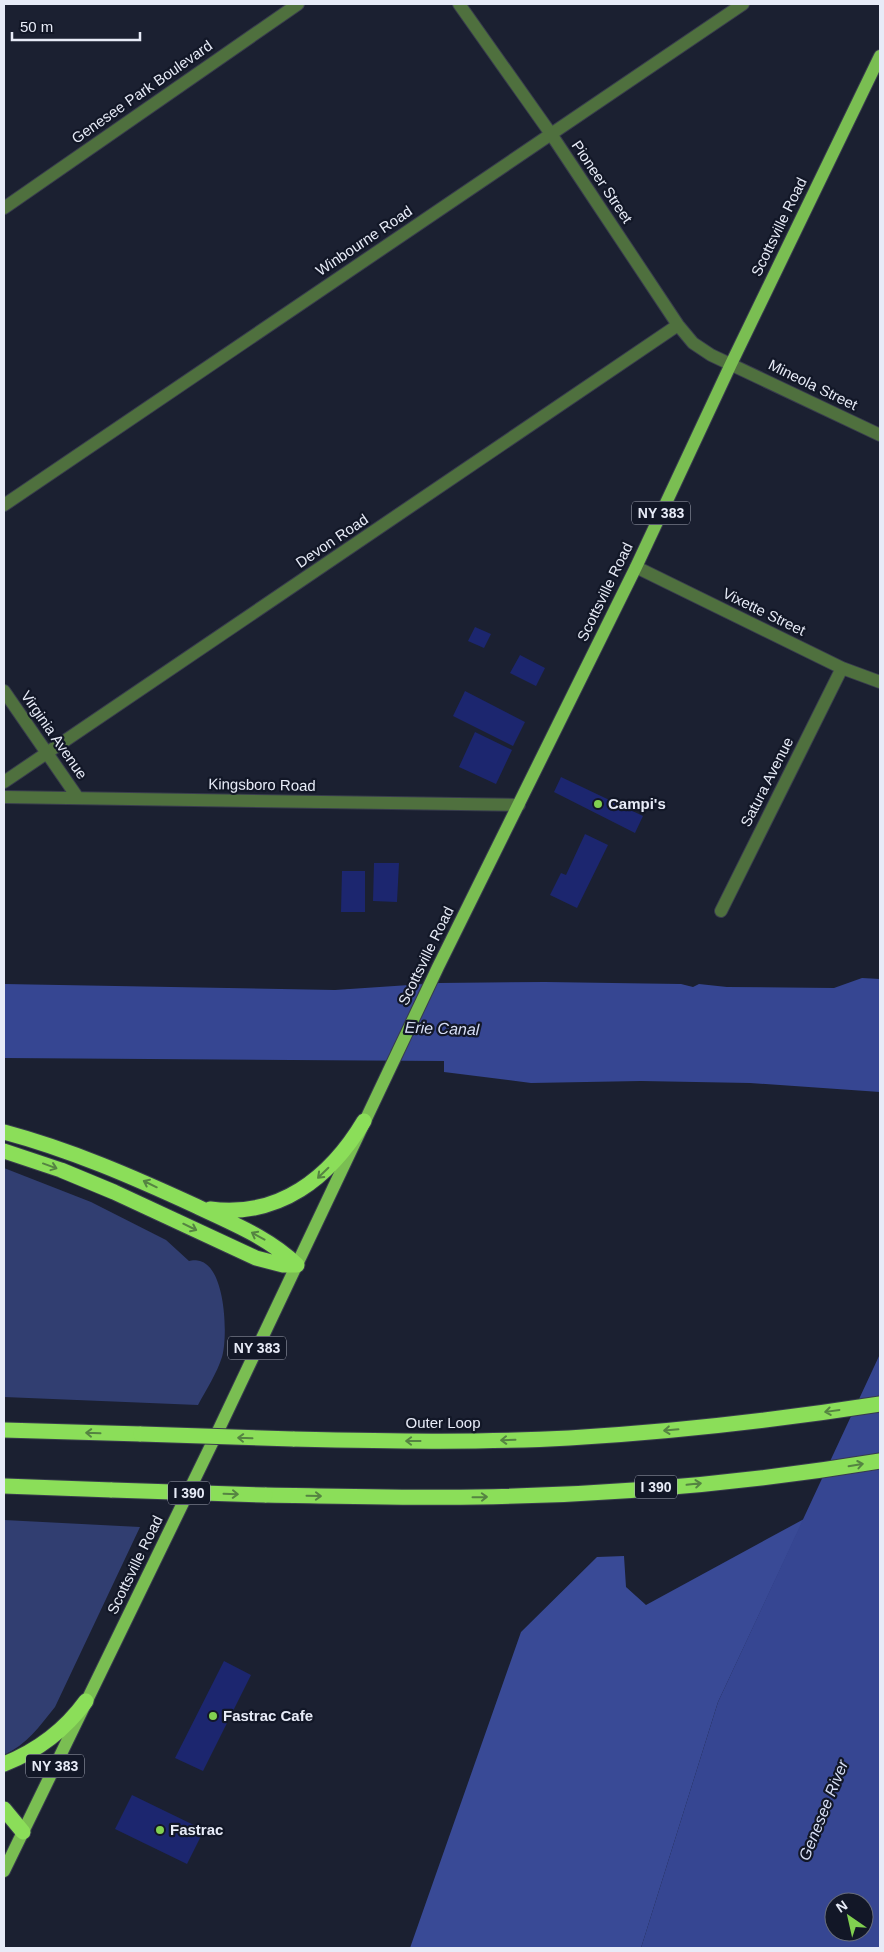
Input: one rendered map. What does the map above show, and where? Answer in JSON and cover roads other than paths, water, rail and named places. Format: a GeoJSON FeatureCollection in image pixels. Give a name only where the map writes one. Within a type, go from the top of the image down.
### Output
{"type":"FeatureCollection","features":[{"type":"Feature","properties":{"kind":"highway"},"geometry":{"type":"LineString","coordinates":[[194,1206],[232,1211],[260,1207],[286,1197],[312,1183],[325,1171],[348,1146],[364,1121]]}},
{"type":"Feature","properties":{"kind":"highway"},"geometry":{"type":"LineString","coordinates":[[4,1132],[103,1164],[262,1238],[297,1265]]}},
{"type":"Feature","properties":{"kind":"highway"},"geometry":{"type":"LineString","coordinates":[[4,1151],[61,1170],[100,1186],[256,1258],[283,1265],[297,1265]]}},
{"type":"Feature","properties":{"kind":"highway","name":"Outer Loop"},"geometry":{"type":"LineString","coordinates":[[4,1430],[293,1439],[462,1441],[554,1439],[640,1433],[758,1421],[880,1404]]}},
{"type":"Feature","properties":{"kind":"highway","name":"I 390"},"geometry":{"type":"LineString","coordinates":[[4,1486],[265,1495],[431,1498],[509,1496],[660,1487],[792,1473],[880,1461]]}},
{"type":"Feature","properties":{"kind":"highway"},"geometry":{"type":"LineString","coordinates":[[4,1493],[112,1490]]}},
{"type":"Feature","properties":{"kind":"highway"},"geometry":{"type":"LineString","coordinates":[[4,1764],[33,1750],[51,1738],[70,1722],[86,1701]]}},
{"type":"Feature","properties":{"kind":"highway"},"geometry":{"type":"LineString","coordinates":[[4,1808],[23,1832]]}},
{"type":"Feature","properties":{"kind":"highway"},"geometry":{"type":"LineString","coordinates":[[4,1827],[23,1832]]}},
{"type":"Feature","properties":{"kind":"main road","name":"Scottsville Road"},"geometry":{"type":"LineString","coordinates":[[4,1871],[297,1265],[438,967],[636,567],[731,364],[880,56]]}},
{"type":"Feature","properties":{"kind":"street","name":"Genesee Park Boulevard"},"geometry":{"type":"LineString","coordinates":[[4,208],[298,4]]}},
{"type":"Feature","properties":{"kind":"street","name":"Pioneer Street"},"geometry":{"type":"LineString","coordinates":[[459,4],[550,134],[686,336],[700,349],[731,364]]}},
{"type":"Feature","properties":{"kind":"street","name":"Winbourne Road"},"geometry":{"type":"LineString","coordinates":[[4,506],[743,4]]}},
{"type":"Feature","properties":{"kind":"street","name":"Devon Road"},"geometry":{"type":"LineString","coordinates":[[4,782],[48,754],[678,325]]}},
{"type":"Feature","properties":{"kind":"street","name":"Mineola Street"},"geometry":{"type":"LineString","coordinates":[[731,364],[880,435]]}},
{"type":"Feature","properties":{"kind":"street","name":"Vixette Street"},"geometry":{"type":"LineString","coordinates":[[636,567],[842,668],[880,682]]}},
{"type":"Feature","properties":{"kind":"street","name":"Satura Avenue"},"geometry":{"type":"LineString","coordinates":[[721,911],[842,668]]}},
{"type":"Feature","properties":{"kind":"street","name":"Virginia Avenue"},"geometry":{"type":"LineString","coordinates":[[4,691],[78,798]]}},
{"type":"Feature","properties":{"kind":"street","name":"Kingsboro Road"},"geometry":{"type":"LineString","coordinates":[[4,797],[519,805]]}},
{"type":"Feature","properties":{"kind":"water","name":"Erie Canal"},"geometry":{"type":"Polygon","coordinates":[[[862,978],[880,979],[880,1092],[750,1083],[641,1081],[531,1083],[444,1072],[444,1061],[4,1058],[4,984],[335,990],[439,983],[545,982],[681,984],[693,987],[699,984],[727,987],[834,988],[862,978]]]}},
{"type":"Feature","properties":{"kind":"water","name":"Genesee River"},"geometry":{"type":"Polygon","coordinates":[[[880,1354],[880,1948],[641,1948],[718,1702],[880,1354]]]}},
{"type":"Feature","properties":{"kind":"place","name":"Campi's"},"geometry":{"type":"Point","coordinates":[598,804]}},
{"type":"Feature","properties":{"kind":"place","name":"Fastrac Cafe"},"geometry":{"type":"Point","coordinates":[213,1716]}},
{"type":"Feature","properties":{"kind":"place","name":"Fastrac"},"geometry":{"type":"Point","coordinates":[160,1830]}}]}
